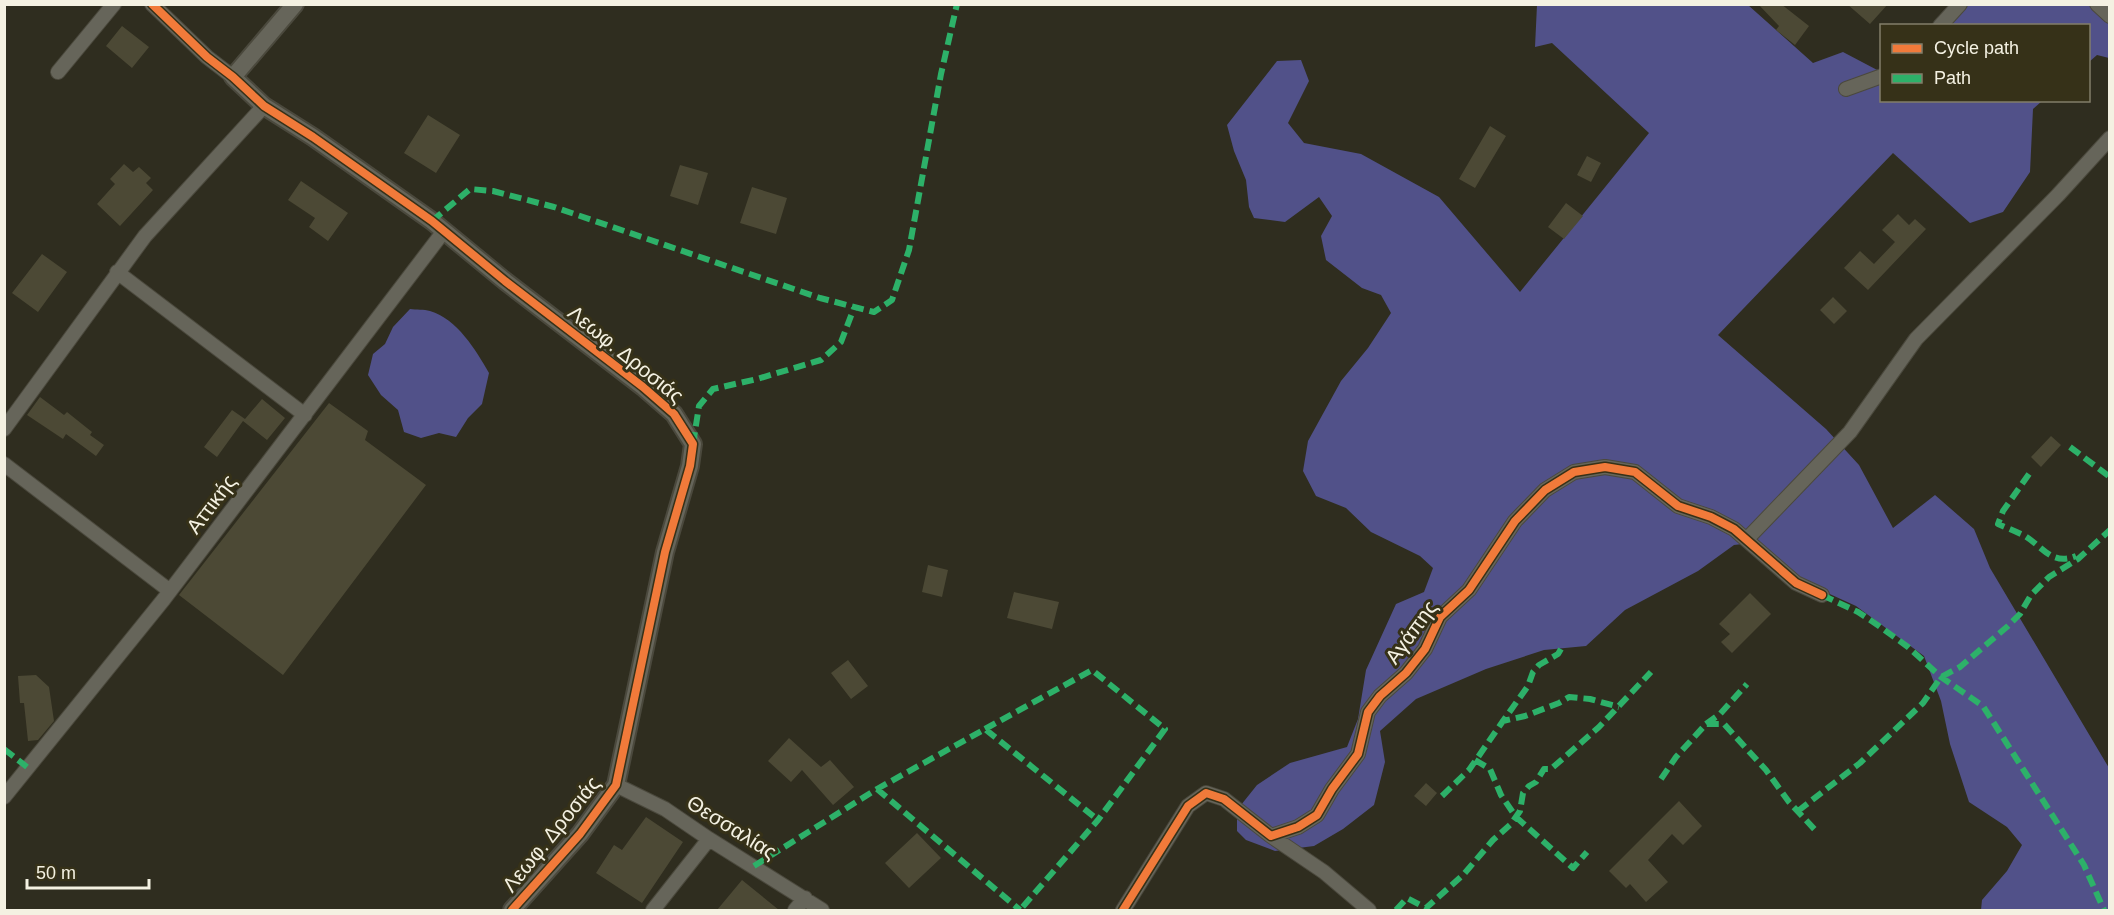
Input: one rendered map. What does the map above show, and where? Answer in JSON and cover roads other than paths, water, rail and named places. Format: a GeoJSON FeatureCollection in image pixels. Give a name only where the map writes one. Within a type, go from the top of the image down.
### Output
{"type":"FeatureCollection","features":[{"type":"Feature","properties":{"kind":"street"},"geometry":{"type":"LineString","coordinates":[[58,72],[114,4]]}},
{"type":"Feature","properties":{"kind":"street"},"geometry":{"type":"LineString","coordinates":[[152,4],[207,57],[233,77],[295,4]]}},
{"type":"Feature","properties":{"kind":"street"},"geometry":{"type":"LineString","coordinates":[[1942,24],[1960,4]]}},
{"type":"Feature","properties":{"kind":"street"},"geometry":{"type":"LineString","coordinates":[[2097,4],[2109,16]]}},
{"type":"Feature","properties":{"kind":"street"},"geometry":{"type":"LineString","coordinates":[[1846,89],[1880,76]]}},
{"type":"Feature","properties":{"kind":"street","name":"Λεωφ. Δροσιάς"},"geometry":{"type":"LineString","coordinates":[[233,77],[264,106],[313,137],[444,231],[643,387],[674,414],[693,444],[690,466],[665,552],[616,785],[580,834],[512,910]]}},
{"type":"Feature","properties":{"kind":"street"},"geometry":{"type":"LineString","coordinates":[[4,429],[145,236],[264,106]]}},
{"type":"Feature","properties":{"kind":"street"},"geometry":{"type":"LineString","coordinates":[[1748,539],[1850,432],[1916,339],[2058,195],[2109,138]]}},
{"type":"Feature","properties":{"kind":"street","name":"Αττικής"},"geometry":{"type":"LineString","coordinates":[[4,797],[170,591],[444,231]]}},
{"type":"Feature","properties":{"kind":"street"},"geometry":{"type":"LineString","coordinates":[[117,272],[305,415]]}},
{"type":"Feature","properties":{"kind":"street"},"geometry":{"type":"LineString","coordinates":[[4,464],[170,591]]}},
{"type":"Feature","properties":{"kind":"street","name":"Αγάπης"},"geometry":{"type":"LineString","coordinates":[[1271,836],[1299,827],[1317,815],[1332,789],[1358,754],[1368,712],[1380,696],[1406,673],[1425,649],[1440,616],[1469,590],[1515,521],[1545,490],[1574,472],[1605,467],[1635,472],[1677,506],[1734,529],[1796,583],[1822,595]]}},
{"type":"Feature","properties":{"kind":"street","name":"Θεσσαλίας"},"geometry":{"type":"LineString","coordinates":[[616,785],[665,809],[822,910]]}},
{"type":"Feature","properties":{"kind":"street"},"geometry":{"type":"LineString","coordinates":[[1124,910],[1188,806],[1206,793],[1224,799],[1271,836],[1324,872],[1369,910]]}},
{"type":"Feature","properties":{"kind":"street"},"geometry":{"type":"LineString","coordinates":[[653,910],[709,839]]}},
{"type":"Feature","properties":{"kind":"street"},"geometry":{"type":"LineString","coordinates":[[795,910],[805,898]]}}]}
